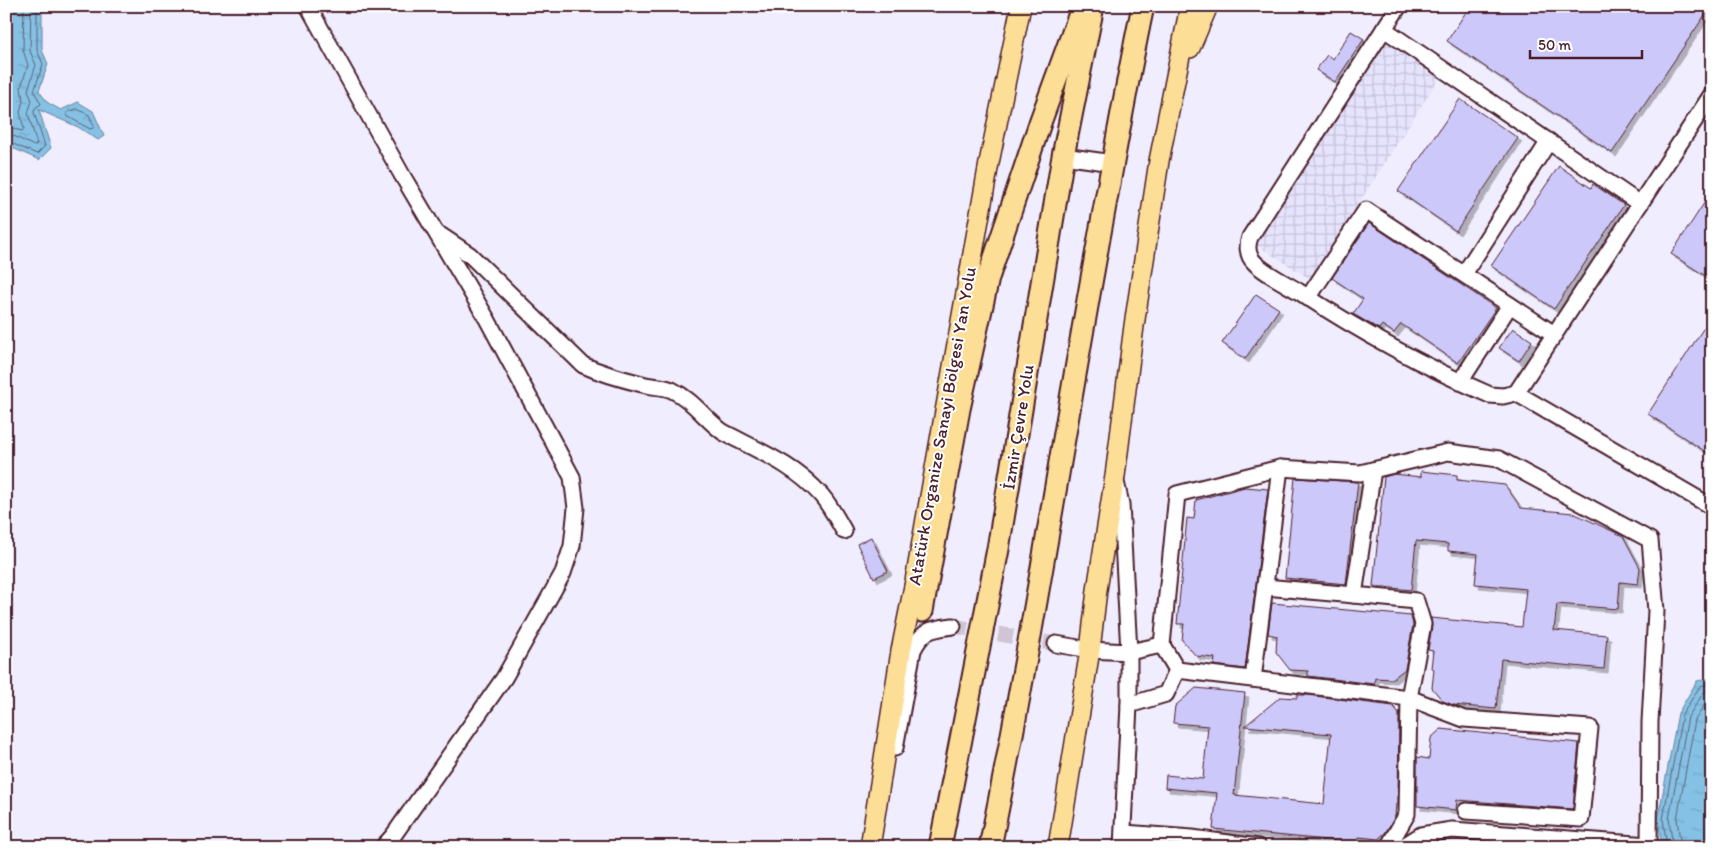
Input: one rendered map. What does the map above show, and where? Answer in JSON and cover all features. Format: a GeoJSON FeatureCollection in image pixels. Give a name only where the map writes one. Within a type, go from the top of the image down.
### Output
{"type":"FeatureCollection","features":[{"type":"Feature","properties":{"kind":"highway"},"geometry":{"type":"LineString","coordinates":[[922,611],[959,409],[988,278],[1041,120],[1083,6]]}},
{"type":"Feature","properties":{"kind":"highway","name":"İzmir Çevre Yolu"},"geometry":{"type":"LineString","coordinates":[[940,847],[952,794],[998,549],[1063,156],[1094,6]]}},
{"type":"Feature","properties":{"kind":"highway"},"geometry":{"type":"LineString","coordinates":[[990,847],[1041,578],[1087,302],[1143,6]]}},
{"type":"Feature","properties":{"kind":"highway"},"geometry":{"type":"LineString","coordinates":[[933,847],[952,794]]}},
{"type":"Feature","properties":{"kind":"main road","name":"Atatürk Organize Sanayi Bölgesi Yan Yolu"},"geometry":{"type":"LineString","coordinates":[[871,847],[901,651],[917,572],[990,163],[1021,6]]}},
{"type":"Feature","properties":{"kind":"main road"},"geometry":{"type":"LineString","coordinates":[[1058,847],[1090,650],[1134,326],[1159,161],[1190,6]]}},
{"type":"Feature","properties":{"kind":"main road"},"geometry":{"type":"LineString","coordinates":[[1174,83],[1208,6]]}},
{"type":"Feature","properties":{"kind":"street"},"geometry":{"type":"LineString","coordinates":[[308,6],[402,175],[487,319],[572,477],[576,508],[572,546],[563,573],[504,678],[393,836],[383,847]]}},
{"type":"Feature","properties":{"kind":"street"},"geometry":{"type":"LineString","coordinates":[[1399,6],[1248,243],[1248,250],[1253,261],[1308,298],[1404,355],[1490,395],[1503,396],[1516,393],[1712,507]]}},
{"type":"Feature","properties":{"kind":"street"},"geometry":{"type":"LineString","coordinates":[[1384,29],[1640,204]]}},
{"type":"Feature","properties":{"kind":"street"},"geometry":{"type":"LineString","coordinates":[[1516,393],[1712,94]]}},
{"type":"Feature","properties":{"kind":"street"},"geometry":{"type":"LineString","coordinates":[[1464,274],[1549,142]]}},
{"type":"Feature","properties":{"kind":"street"},"geometry":{"type":"LineString","coordinates":[[1063,156],[1113,163]]}},
{"type":"Feature","properties":{"kind":"street"},"geometry":{"type":"LineString","coordinates":[[1308,298],[1366,210],[1554,334]]}},
{"type":"Feature","properties":{"kind":"street"},"geometry":{"type":"LineString","coordinates":[[435,231],[470,255],[583,365],[598,372],[643,385],[671,390],[676,393],[696,406],[714,426],[789,467],[809,483],[822,496],[844,531]]}},
{"type":"Feature","properties":{"kind":"street"},"geometry":{"type":"LineString","coordinates":[[1460,382],[1510,305]]}},
{"type":"Feature","properties":{"kind":"street"},"geometry":{"type":"LineString","coordinates":[[1177,670],[1162,645],[1177,494],[1280,468],[1360,473],[1448,452],[1499,460],[1650,540],[1656,611],[1650,722],[1649,847]]}},
{"type":"Feature","properties":{"kind":"street"},"geometry":{"type":"LineString","coordinates":[[1254,679],[1280,468]]}},
{"type":"Feature","properties":{"kind":"street"},"geometry":{"type":"LineString","coordinates":[[1354,595],[1373,470]]}},
{"type":"Feature","properties":{"kind":"street"},"geometry":{"type":"LineString","coordinates":[[1115,476],[1121,504],[1129,652],[1129,840],[1192,838],[1258,847]]}},
{"type":"Feature","properties":{"kind":"street"},"geometry":{"type":"LineString","coordinates":[[1265,587],[1416,601],[1423,624],[1409,698],[1407,814],[1388,847]]}},
{"type":"Feature","properties":{"kind":"street"},"geometry":{"type":"LineString","coordinates":[[871,847],[887,794],[913,650],[918,638],[930,629],[953,626]]}},
{"type":"Feature","properties":{"kind":"street"},"geometry":{"type":"LineString","coordinates":[[1056,644],[1090,650],[1129,652],[1162,645]]}},
{"type":"Feature","properties":{"kind":"street"},"geometry":{"type":"LineString","coordinates":[[1177,670],[1409,698],[1464,718],[1590,728],[1581,819],[1466,811]]}},
{"type":"Feature","properties":{"kind":"street"},"geometry":{"type":"LineString","coordinates":[[1129,705],[1166,694],[1177,670]]}},
{"type":"Feature","properties":{"kind":"street"},"geometry":{"type":"LineString","coordinates":[[1402,847],[1421,835],[1452,830],[1526,837],[1594,839],[1648,844],[1649,847]]}},
{"type":"Feature","properties":{"kind":"shaded area"},"geometry":{"type":"Polygon","coordinates":[[[1380,39],[1440,77],[1310,279],[1250,241],[1380,39]]]}},
{"type":"Feature","properties":{"kind":"water"},"geometry":{"type":"Polygon","coordinates":[[[6,6],[42,6],[42,50],[48,64],[39,91],[48,103],[61,110],[78,102],[93,111],[104,136],[98,140],[78,127],[39,110],[51,148],[39,160],[6,145],[6,6]]]}},
{"type":"Feature","properties":{"kind":"water"},"geometry":{"type":"Polygon","coordinates":[[[1712,678],[1712,847],[1662,847],[1658,819],[1678,713],[1697,681],[1712,678]]]}},
{"type":"Feature","properties":{"kind":"building"},"geometry":{"type":"Polygon","coordinates":[[[1470,6],[1711,6],[1612,153],[1447,41],[1470,6]]]}},
{"type":"Feature","properties":{"kind":"building"},"geometry":{"type":"Polygon","coordinates":[[[1351,31],[1364,39],[1335,82],[1316,70],[1327,55],[1333,59],[1351,31]]]}},
{"type":"Feature","properties":{"kind":"building"},"geometry":{"type":"Polygon","coordinates":[[[1460,99],[1518,138],[1456,231],[1398,191],[1460,99]]]}},
{"type":"Feature","properties":{"kind":"building"},"geometry":{"type":"Polygon","coordinates":[[[1559,166],[1591,188],[1593,184],[1624,205],[1554,309],[1491,266],[1559,166]]]}},
{"type":"Feature","properties":{"kind":"building"},"geometry":{"type":"Polygon","coordinates":[[[1712,191],[1712,280],[1671,254],[1712,191]]]}},
{"type":"Feature","properties":{"kind":"building"},"geometry":{"type":"Polygon","coordinates":[[[1369,223],[1496,308],[1458,363],[1401,324],[1394,333],[1382,325],[1379,329],[1353,314],[1363,299],[1332,278],[1369,223]]]}},
{"type":"Feature","properties":{"kind":"building"},"geometry":{"type":"Polygon","coordinates":[[[1256,294],[1279,309],[1245,359],[1222,343],[1256,294]]]}},
{"type":"Feature","properties":{"kind":"building"},"geometry":{"type":"Polygon","coordinates":[[[1712,315],[1712,456],[1648,414],[1712,315]]]}},
{"type":"Feature","properties":{"kind":"building"},"geometry":{"type":"Polygon","coordinates":[[[1513,328],[1532,341],[1519,361],[1499,348],[1513,328]]]}},
{"type":"Feature","properties":{"kind":"building"},"geometry":{"type":"Polygon","coordinates":[[[1421,471],[1457,475],[1457,480],[1505,485],[1521,508],[1573,513],[1623,536],[1640,568],[1638,584],[1620,582],[1618,609],[1557,604],[1554,630],[1607,635],[1604,669],[1501,659],[1496,709],[1453,705],[1443,701],[1432,688],[1434,669],[1431,668],[1433,651],[1428,650],[1432,626],[1431,618],[1522,627],[1526,589],[1475,584],[1478,554],[1448,551],[1448,544],[1416,541],[1411,590],[1373,586],[1384,477],[1394,474],[1421,477],[1421,471]]]}},
{"type":"Feature","properties":{"kind":"building"},"geometry":{"type":"Polygon","coordinates":[[[1295,478],[1358,482],[1346,584],[1285,578],[1295,478]]]}},
{"type":"Feature","properties":{"kind":"building"},"geometry":{"type":"Polygon","coordinates":[[[1245,487],[1268,489],[1245,669],[1214,665],[1215,658],[1196,656],[1182,640],[1184,624],[1177,624],[1187,518],[1194,519],[1196,500],[1245,487]]]}},
{"type":"Feature","properties":{"kind":"building"},"geometry":{"type":"Polygon","coordinates":[[[871,537],[888,571],[874,578],[857,544],[871,537]]]}},
{"type":"Feature","properties":{"kind":"building"},"geometry":{"type":"Polygon","coordinates":[[[1272,603],[1411,616],[1413,625],[1405,669],[1392,679],[1375,678],[1374,684],[1308,676],[1308,671],[1290,670],[1276,652],[1277,636],[1268,634],[1272,603]]]}},
{"type":"Feature","properties":{"kind":"building"},"geometry":{"type":"Polygon","coordinates":[[[1196,688],[1245,693],[1234,795],[1324,804],[1331,734],[1245,726],[1280,697],[1297,698],[1297,695],[1307,695],[1393,706],[1399,713],[1398,805],[1396,804],[1395,817],[1385,833],[1378,839],[1359,837],[1358,843],[1213,829],[1217,793],[1165,788],[1166,775],[1203,779],[1208,726],[1173,723],[1175,706],[1196,688]]]}},
{"type":"Feature","properties":{"kind":"building"},"geometry":{"type":"Polygon","coordinates":[[[1441,729],[1579,743],[1573,809],[1457,800],[1456,810],[1417,806],[1417,757],[1429,759],[1431,738],[1441,729]]]}},
{"type":"Feature","properties":{"kind":"tunnel"},"geometry":{"type":"LineString","coordinates":[[953,626],[1056,644]]}}]}
